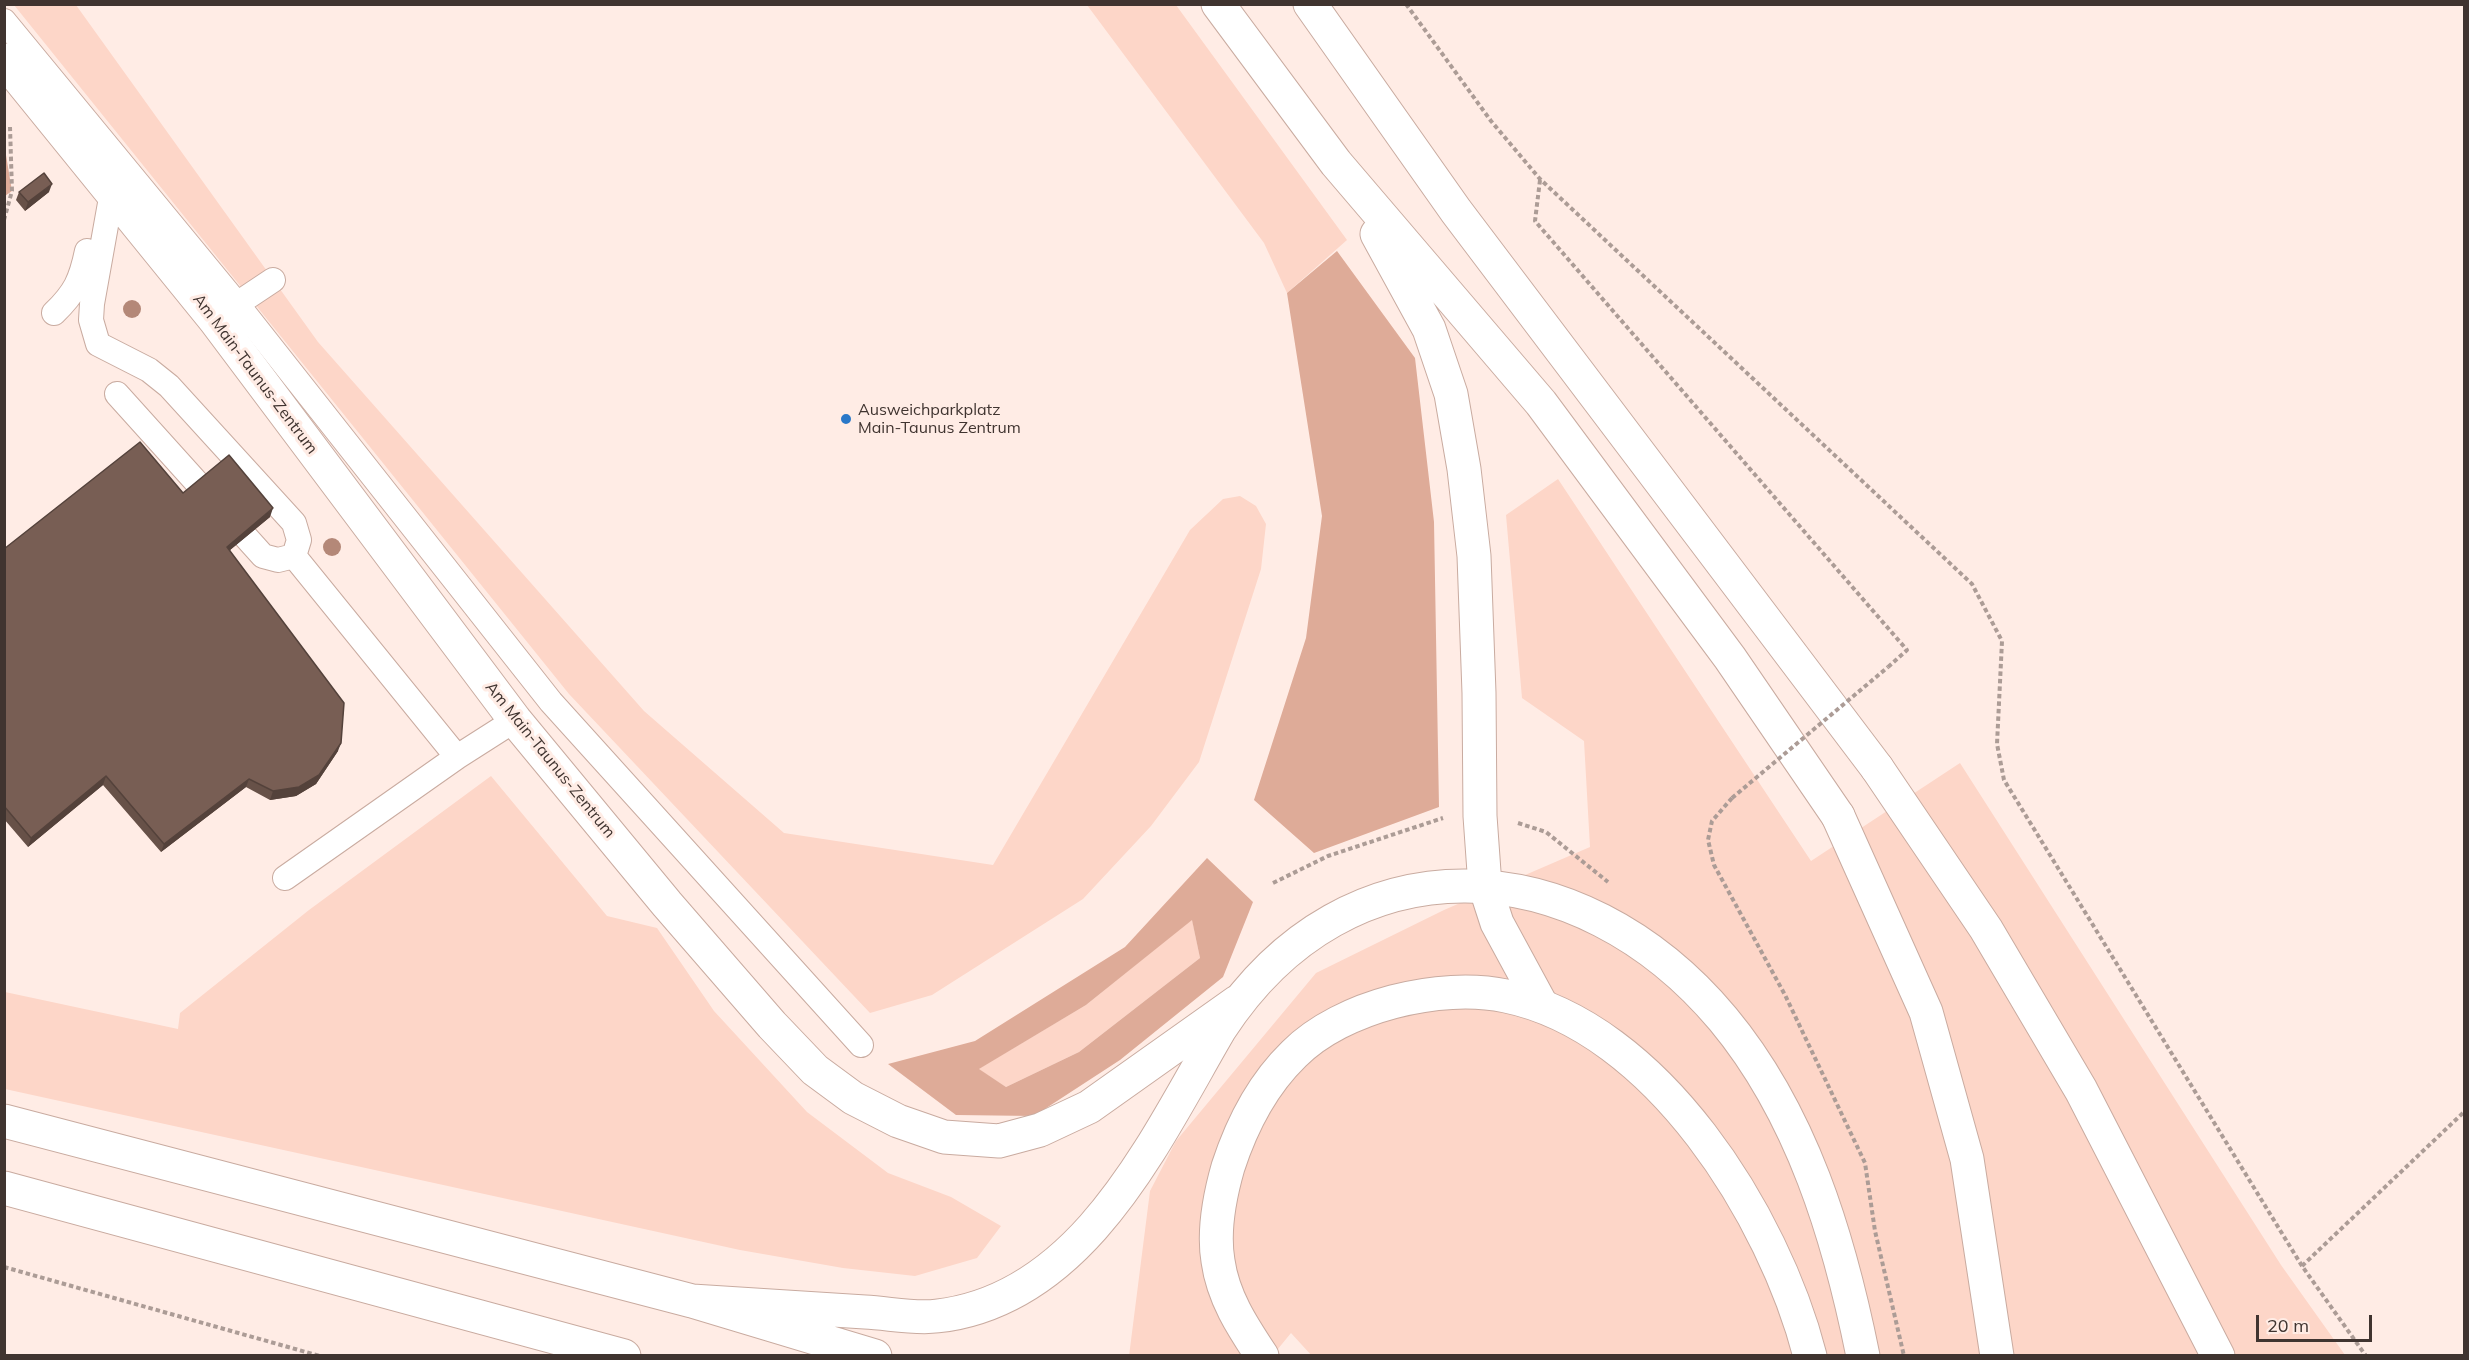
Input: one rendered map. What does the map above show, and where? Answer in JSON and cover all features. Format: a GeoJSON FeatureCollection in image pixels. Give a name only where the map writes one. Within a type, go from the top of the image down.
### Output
{"type":"FeatureCollection","features":[{"type":"Feature","properties":{"kind":"main road"},"geometry":{"type":"LineString","coordinates":[[1218,4],[1336,163],[1541,403],[1730,658],[1838,816],[1926,1012],[1967,1159],[1997,1356]]}},
{"type":"Feature","properties":{"kind":"main road"},"geometry":{"type":"LineString","coordinates":[[1310,4],[1456,211],[1877,768],[1986,929],[2080,1090],[2218,1356]]}},
{"type":"Feature","properties":{"kind":"main road","name":"Am Main-Taunus-Zentrum"},"geometry":{"type":"LineString","coordinates":[[4,60],[106,185],[226,312],[515,720],[667,904],[815,1070],[853,1098],[898,1121],[944,1137],[999,1141],[1040,1130],[1089,1107],[1237,1002]]}},
{"type":"Feature","properties":{"kind":"main road"},"geometry":{"type":"LineString","coordinates":[[1336,163],[1429,329],[1451,394],[1464,469],[1474,556],[1479,693],[1480,816],[1485,886],[1497,923],[1542,1006]]}},
{"type":"Feature","properties":{"kind":"main road"},"geometry":{"type":"LineString","coordinates":[[692,1301],[937,1317],[989,1303],[1039,1278],[1082,1239],[1116,1202],[1237,1002],[1264,972],[1313,929],[1377,899],[1443,886],[1485,886],[1535,895],[1568,905],[1618,929],[1663,960],[1722,1018],[1758,1069],[1786,1120],[1824,1202],[1847,1279],[1863,1356]]}},
{"type":"Feature","properties":{"kind":"main road"},"geometry":{"type":"LineString","coordinates":[[1262,1356],[1233,1312],[1218,1261],[1217,1229],[1222,1186],[1235,1146],[1250,1111],[1273,1076],[1296,1052],[1338,1023],[1406,998],[1466,993],[1505,995],[1542,1006],[1584,1027],[1633,1062],[1677,1107],[1744,1198],[1773,1253],[1810,1356]]}},
{"type":"Feature","properties":{"kind":"main road"},"geometry":{"type":"LineString","coordinates":[[4,1121],[692,1301],[875,1356]]}},
{"type":"Feature","properties":{"kind":"main road"},"geometry":{"type":"LineString","coordinates":[[4,1188],[624,1356]]}},
{"type":"Feature","properties":{"kind":"lane"},"geometry":{"type":"LineString","coordinates":[[4,21],[226,312],[551,702],[861,1045]]}},
{"type":"Feature","properties":{"kind":"lane"},"geometry":{"type":"LineString","coordinates":[[54,313],[72,296],[82,273],[106,185]]}},
{"type":"Feature","properties":{"kind":"lane"},"geometry":{"type":"LineString","coordinates":[[106,185],[91,320],[98,344],[149,370],[169,386],[294,523],[299,540],[294,556]]}},
{"type":"Feature","properties":{"kind":"lane"},"geometry":{"type":"LineString","coordinates":[[226,312],[273,280]]}},
{"type":"Feature","properties":{"kind":"lane"},"geometry":{"type":"LineString","coordinates":[[117,394],[263,556],[278,560],[294,556]]}},
{"type":"Feature","properties":{"kind":"lane"},"geometry":{"type":"LineString","coordinates":[[294,556],[457,757]]}},
{"type":"Feature","properties":{"kind":"lane"},"geometry":{"type":"LineString","coordinates":[[285,878],[457,757],[515,720]]}},
{"type":"Feature","properties":{"kind":"path"},"geometry":{"type":"LineString","coordinates":[[1406,4],[1491,121],[1540,179],[1972,584],[2002,641],[1997,744],[2004,780],[2302,1266],[2366,1356]]}},
{"type":"Feature","properties":{"kind":"path"},"geometry":{"type":"LineString","coordinates":[[4,220],[12,191],[10,117]]}},
{"type":"Feature","properties":{"kind":"path"},"geometry":{"type":"LineString","coordinates":[[1540,179],[1535,221],[1907,650],[1732,798],[1712,821],[1708,840],[1714,865],[1785,995],[1865,1163],[1875,1231],[1904,1356]]}},
{"type":"Feature","properties":{"kind":"path"},"geometry":{"type":"LineString","coordinates":[[2302,1266],[2464,1112]]}},
{"type":"Feature","properties":{"kind":"path"},"geometry":{"type":"LineString","coordinates":[[4,1267],[320,1356]]}},
{"type":"Feature","properties":{"kind":"shaded area"},"geometry":{"type":"Polygon","coordinates":[[[14,5],[76,5],[318,342],[644,711],[784,833],[993,865],[1190,530],[1223,499],[1240,496],[1256,506],[1266,524],[1261,569],[1199,762],[1151,826],[1083,899],[932,995],[870,1013],[569,694],[14,5]]]}},
{"type":"Feature","properties":{"kind":"shaded area"},"geometry":{"type":"Polygon","coordinates":[[[1087,5],[1176,5],[1347,240],[1287,293],[1264,243],[1087,5]]]}},
{"type":"Feature","properties":{"kind":"shaded area"},"geometry":{"type":"Polygon","coordinates":[[[4,143],[12,191],[5,196],[4,196],[4,143]]]}},
{"type":"Feature","properties":{"kind":"shaded area"},"geometry":{"type":"Polygon","coordinates":[[[1337,251],[1415,358],[1434,522],[1439,807],[1314,853],[1254,800],[1306,638],[1322,516],[1287,293],[1337,251]]]}},
{"type":"Feature","properties":{"kind":"shaded area"},"geometry":{"type":"Polygon","coordinates":[[[1558,479],[1811,861],[1960,763],[2281,1265],[2345,1355],[1312,1356],[1291,1333],[1273,1355],[1129,1356],[1150,1191],[1176,1141],[1316,973],[1444,910],[1590,847],[1584,741],[1522,698],[1506,515],[1558,479]]]}},
{"type":"Feature","properties":{"kind":"shaded area"},"geometry":{"type":"Polygon","coordinates":[[[491,776],[607,916],[657,928],[714,1011],[807,1112],[888,1173],[951,1197],[1001,1226],[977,1258],[915,1276],[843,1268],[740,1250],[5,1089],[5,992],[178,1029],[180,1013],[309,910],[491,776]]]}},
{"type":"Feature","properties":{"kind":"shaded area"},"geometry":{"type":"Polygon","coordinates":[[[1207,858],[1253,902],[1223,977],[1120,1060],[1034,1116],[956,1115],[888,1064],[975,1041],[1125,947],[1207,858]],[[1192,920],[1086,1005],[979,1069],[1006,1087],[1079,1052],[1200,958],[1192,920]]]}},
{"type":"Feature","properties":{"kind":"shaded area"},"geometry":{"type":"Polygon","coordinates":[[[1192,919],[1200,958],[1079,1052],[1006,1087],[978,1069],[1086,1005],[1192,919]]]}},
{"type":"Feature","properties":{"kind":"building"},"geometry":{"type":"Polygon","coordinates":[[[44,173],[52,184],[28,202],[19,192],[44,173]]]}},
{"type":"Feature","properties":{"kind":"building"},"geometry":{"type":"Polygon","coordinates":[[[140,442],[183,493],[229,455],[273,508],[227,547],[344,703],[341,743],[319,775],[299,787],[273,791],[249,779],[164,844],[106,776],[31,838],[4,806],[4,549],[140,442]]]}},
{"type":"Feature","properties":{"kind":"place","name":"Ausweichparkplatz Main-Taunus Zentrum"},"geometry":{"type":"Point","coordinates":[846,419]}}]}
